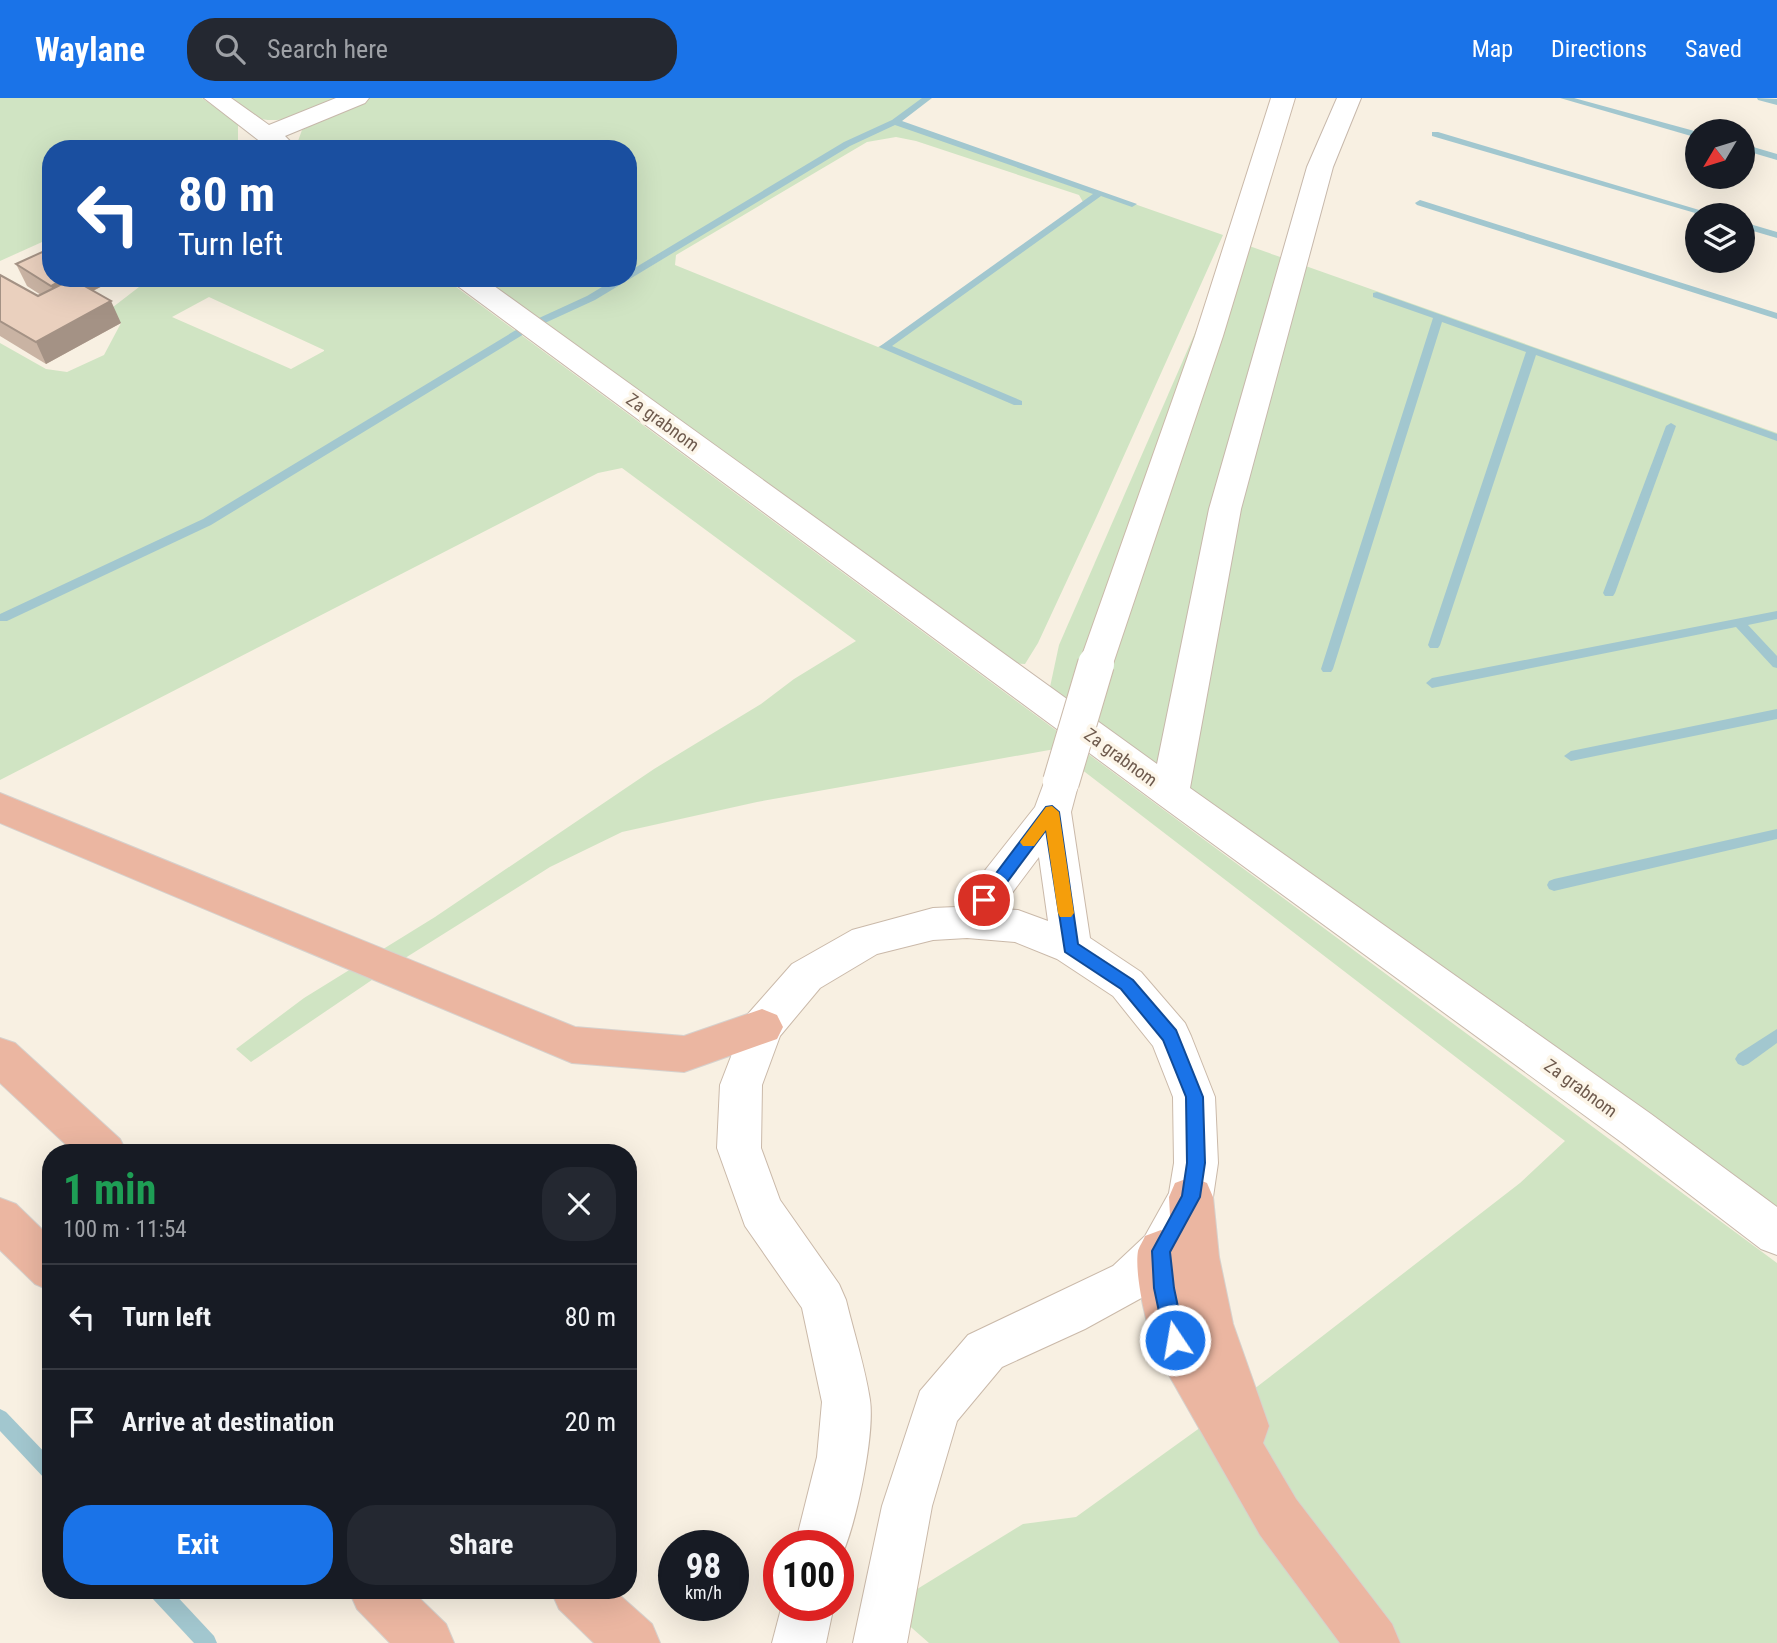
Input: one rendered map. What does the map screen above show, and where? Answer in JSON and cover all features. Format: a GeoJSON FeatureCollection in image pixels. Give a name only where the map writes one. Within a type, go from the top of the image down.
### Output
{"type":"FeatureCollection","features":[{"type":"Feature","properties":{"kind":"highway"},"geometry":{"type":"LineString","coordinates":[[0,807],[572,1045],[684,1054],[762,1027]]}},
{"type":"Feature","properties":{"kind":"highway"},"geometry":{"type":"LineString","coordinates":[[0,1056],[95,1144]]}},
{"type":"Feature","properties":{"kind":"highway"},"geometry":{"type":"LineString","coordinates":[[1191,1197],[1196,1257],[1209,1324],[1278,1517]]}},
{"type":"Feature","properties":{"kind":"highway"},"geometry":{"type":"LineString","coordinates":[[0,1219],[42,1260]]}},
{"type":"Feature","properties":{"kind":"highway"},"geometry":{"type":"LineString","coordinates":[[1161,1251],[1164,1288],[1175,1340],[1278,1517],[1373,1643]]}},
{"type":"Feature","properties":{"kind":"highway"},"geometry":{"type":"LineString","coordinates":[[383,1599],[427,1643]]}},
{"type":"Feature","properties":{"kind":"highway"},"geometry":{"type":"LineString","coordinates":[[586,1599],[633,1643]]}},
{"type":"Feature","properties":{"kind":"street"},"geometry":{"type":"LineString","coordinates":[[216,98],[274,140]]}},
{"type":"Feature","properties":{"kind":"street"},"geometry":{"type":"LineString","coordinates":[[281,140],[357,98]]}},
{"type":"Feature","properties":{"kind":"street"},"geometry":{"type":"LineString","coordinates":[[967,922],[1056,797],[1096,664],[1209,336],[1283,98]]}},
{"type":"Feature","properties":{"kind":"street"},"geometry":{"type":"LineString","coordinates":[[1170,793],[1225,509],[1320,167],[1349,98]]}},
{"type":"Feature","properties":{"kind":"street","name":"Za grabnom"},"geometry":{"type":"LineString","coordinates":[[477,287],[1170,793],[1636,1128],[1777,1234]]}},
{"type":"Feature","properties":{"kind":"street"},"geometry":{"type":"LineString","coordinates":[[1056,797],[1071,947]]}},
{"type":"Feature","properties":{"kind":"street"},"geometry":{"type":"LineString","coordinates":[[825,1530],[842,1457],[846,1402],[823,1300],[761,1211],[739,1148],[741,1084],[762,1027],[806,976],[866,941],[933,924],[967,922],[1018,926],[1071,947],[1127,985],[1170,1035],[1194,1097],[1196,1163],[1191,1197],[1161,1251],[1129,1281],[1068,1314],[985,1351],[937,1408],[907,1506],[880,1643]]}},
{"type":"Feature","properties":{"kind":"street"},"geometry":{"type":"LineString","coordinates":[[799,1643],[804,1621]]}},
{"type":"Feature","properties":{"kind":"green space"},"geometry":{"type":"Polygon","coordinates":[[[0,98],[202,98],[238,124],[238,140],[42,140],[42,242],[0,261],[0,98]]]}},
{"type":"Feature","properties":{"kind":"green space"},"geometry":{"type":"Polygon","coordinates":[[[226,98],[342,98],[299,116],[275,120],[253,116],[226,98]]]}},
{"type":"Feature","properties":{"kind":"green space"},"geometry":{"type":"Polygon","coordinates":[[[368,98],[930,98],[900,122],[1223,235],[1038,643],[1025,664],[1010,663],[491,287],[637,287],[637,140],[298,140],[302,130],[368,98]],[[896,137],[867,142],[676,255],[675,265],[878,347],[911,330],[1083,202],[1079,195],[916,141],[896,137]]]}},
{"type":"Feature","properties":{"kind":"green space"},"geometry":{"type":"Polygon","coordinates":[[[1235,241],[1777,433],[1777,1215],[1050,687],[1059,645],[1235,241]]]}},
{"type":"Feature","properties":{"kind":"green space"},"geometry":{"type":"Polygon","coordinates":[[[139,287],[456,287],[1777,1263],[1777,1643],[929,1643],[888,1607],[1023,1524],[1076,1517],[1258,1386],[1520,1183],[1565,1141],[1055,749],[757,802],[622,832],[550,867],[394,965],[251,1062],[236,1049],[304,998],[435,917],[654,769],[761,704],[794,679],[856,641],[622,468],[598,473],[0,780],[0,343],[46,369],[67,372],[104,355],[121,323],[104,314],[139,287]],[[209,297],[172,317],[291,369],[324,351],[209,297]]]}},
{"type":"Feature","properties":{"kind":"building"},"geometry":{"type":"Polygon","coordinates":[[[42,252],[42,280],[16,264],[42,252]]]}},
{"type":"Feature","properties":{"kind":"building"},"geometry":{"type":"Polygon","coordinates":[[[0,275],[38,296],[56,287],[86,287],[111,301],[36,342],[0,321],[0,275]]]}},
{"type":"Feature","properties":{"kind":"waterway"},"geometry":{"type":"LineString","coordinates":[[895,122],[928,98]]}},
{"type":"Feature","properties":{"kind":"waterway"},"geometry":{"type":"LineString","coordinates":[[1564,98],[1685,131]]}},
{"type":"Feature","properties":{"kind":"waterway"},"geometry":{"type":"LineString","coordinates":[[1761,98],[1777,102]]}},
{"type":"Feature","properties":{"kind":"waterway"},"geometry":{"type":"LineString","coordinates":[[637,271],[847,144],[895,122]]}},
{"type":"Feature","properties":{"kind":"waterway"},"geometry":{"type":"LineString","coordinates":[[895,122],[1132,204]]}},
{"type":"Feature","properties":{"kind":"waterway"},"geometry":{"type":"LineString","coordinates":[[1435,134],[1685,207]]}},
{"type":"Feature","properties":{"kind":"waterway"},"geometry":{"type":"LineString","coordinates":[[1755,151],[1777,157]]}},
{"type":"Feature","properties":{"kind":"waterway"},"geometry":{"type":"LineString","coordinates":[[1018,403],[884,347],[1100,193]]}},
{"type":"Feature","properties":{"kind":"waterway"},"geometry":{"type":"LineString","coordinates":[[1420,203],[1777,316]]}},
{"type":"Feature","properties":{"kind":"waterway"},"geometry":{"type":"LineString","coordinates":[[1755,229],[1777,235]]}},
{"type":"Feature","properties":{"kind":"waterway"},"geometry":{"type":"LineString","coordinates":[[3,618],[207,522],[530,326],[610,287]]}},
{"type":"Feature","properties":{"kind":"waterway"},"geometry":{"type":"LineString","coordinates":[[1377,295],[1777,438]]}},
{"type":"Feature","properties":{"kind":"waterway"},"geometry":{"type":"LineString","coordinates":[[1327,669],[1438,318]]}},
{"type":"Feature","properties":{"kind":"waterway"},"geometry":{"type":"LineString","coordinates":[[1434,645],[1532,351]]}},
{"type":"Feature","properties":{"kind":"waterway"},"geometry":{"type":"LineString","coordinates":[[1609,593],[1671,426]]}},
{"type":"Feature","properties":{"kind":"waterway"},"geometry":{"type":"LineString","coordinates":[[1432,683],[1777,615]]}},
{"type":"Feature","properties":{"kind":"waterway"},"geometry":{"type":"LineString","coordinates":[[1739,623],[1777,664]]}},
{"type":"Feature","properties":{"kind":"waterway"},"geometry":{"type":"LineString","coordinates":[[1571,756],[1777,714]]}},
{"type":"Feature","properties":{"kind":"waterway"},"geometry":{"type":"LineString","coordinates":[[1554,885],[1777,834]]}},
{"type":"Feature","properties":{"kind":"waterway"},"geometry":{"type":"LineString","coordinates":[[1743,1059],[1777,1035]]}},
{"type":"Feature","properties":{"kind":"waterway"},"geometry":{"type":"LineString","coordinates":[[0,1418],[42,1463]]}},
{"type":"Feature","properties":{"kind":"waterway"},"geometry":{"type":"LineString","coordinates":[[166,1599],[207,1643]]}},
{"type":"Feature","properties":{"kind":"slow traffic"},"geometry":{"type":"LineString","coordinates":[[1028,842],[1052,812],[1066,913]]}},
{"type":"Feature","properties":{"kind":"route"},"geometry":{"type":"LineString","coordinates":[[984,900],[1052,812],[1071,947],[1127,985],[1170,1035],[1194,1097],[1196,1163],[1191,1197],[1161,1251],[1164,1288],[1175,1340]]}}]}
